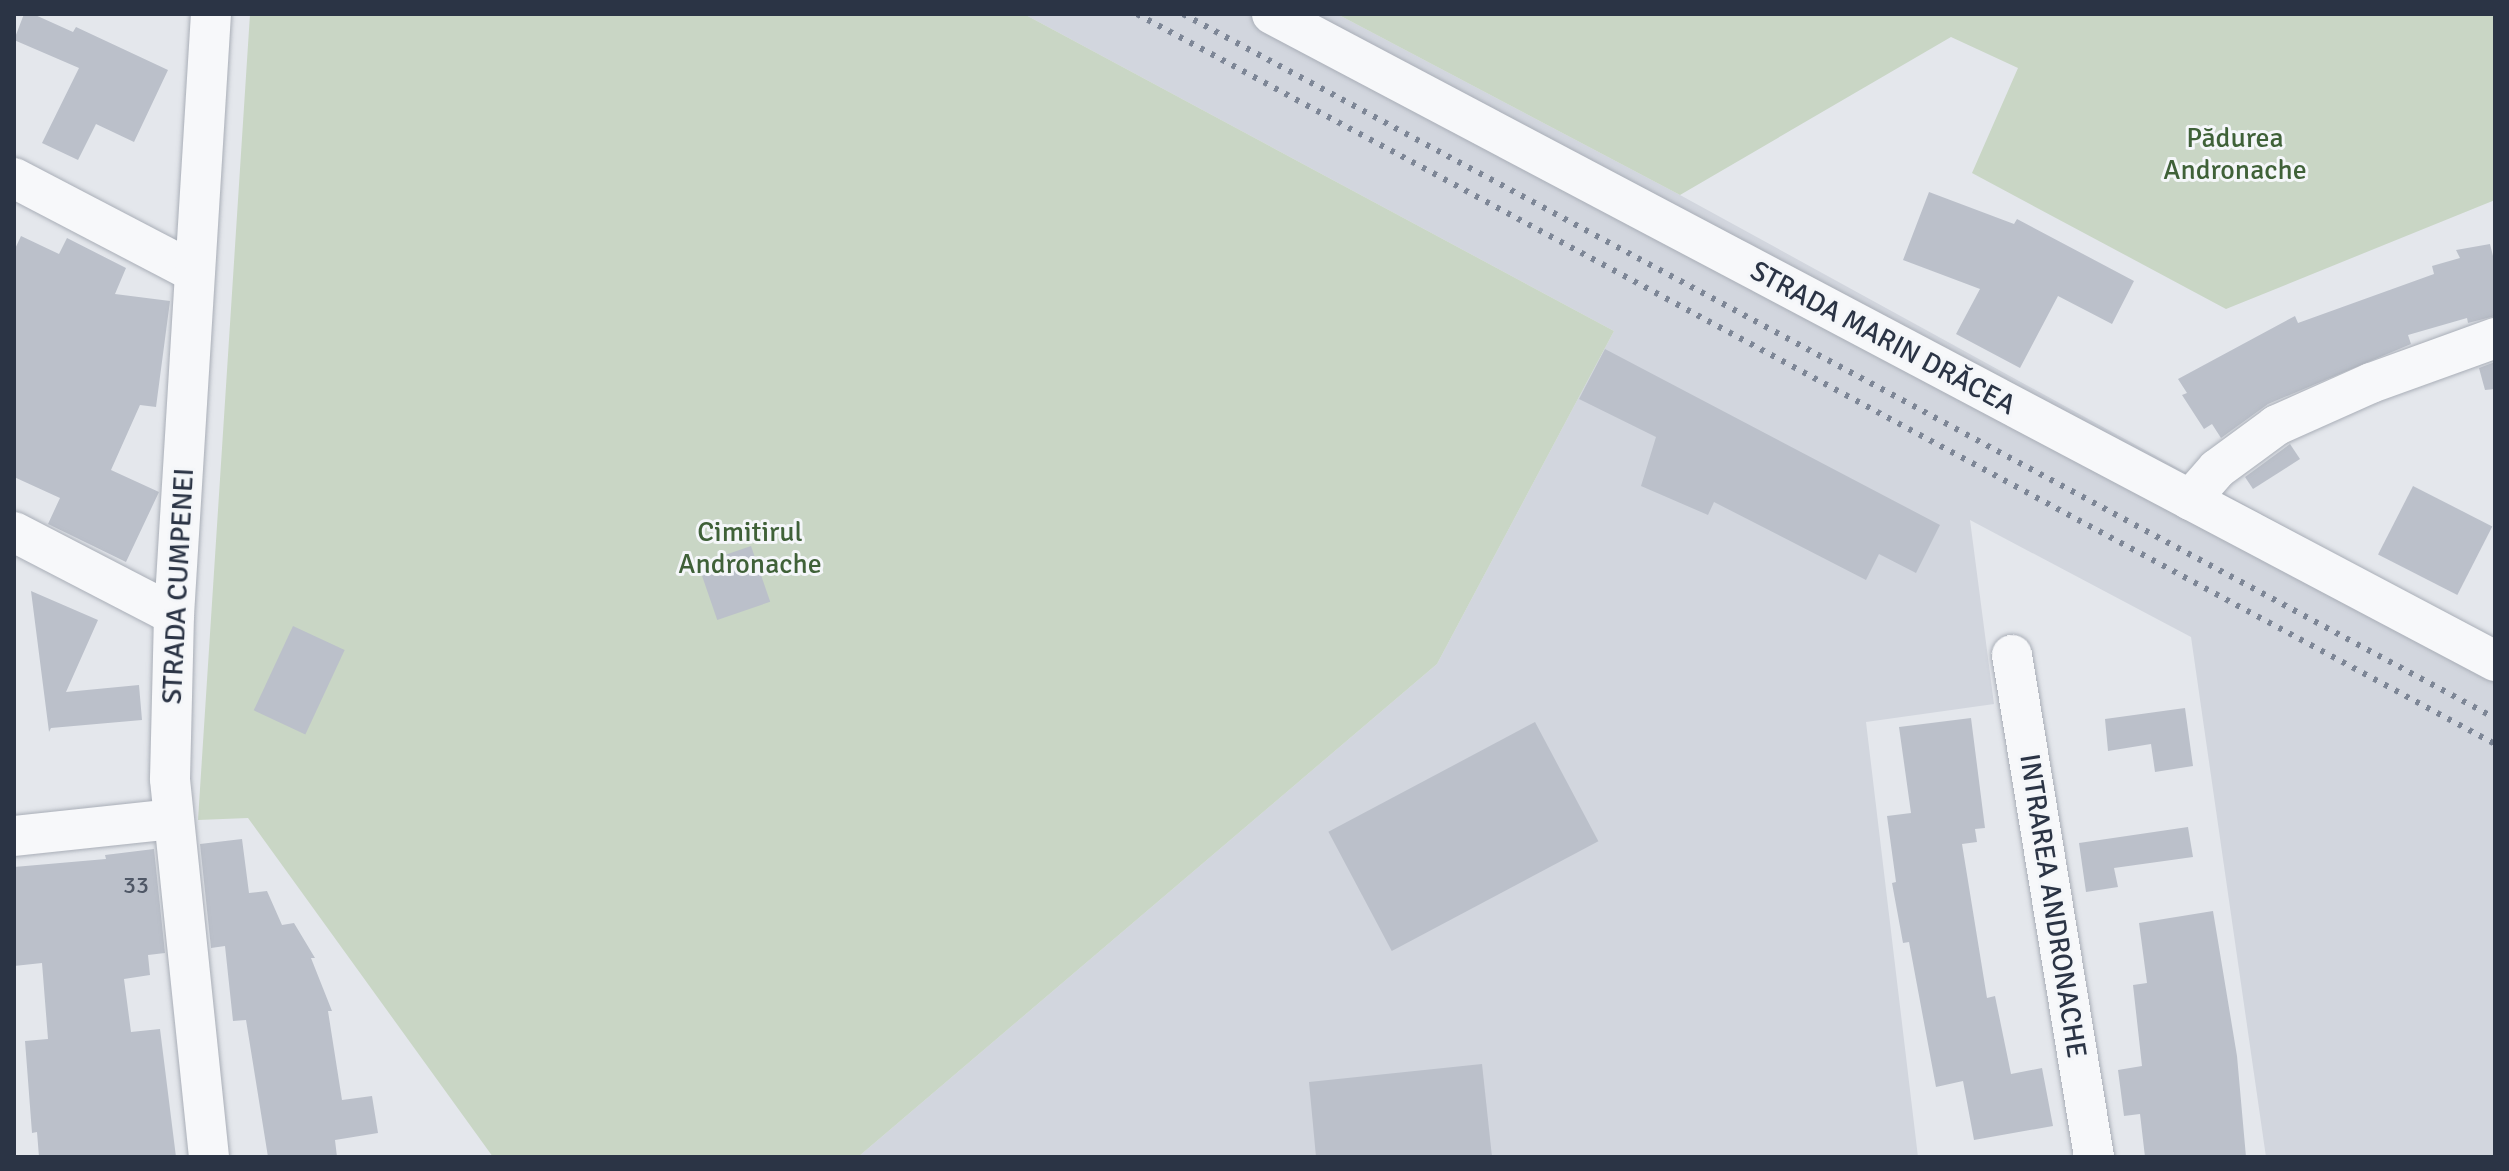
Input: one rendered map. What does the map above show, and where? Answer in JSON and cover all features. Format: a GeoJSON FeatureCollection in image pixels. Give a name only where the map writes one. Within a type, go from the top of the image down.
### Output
{"type":"FeatureCollection","features":[{"type":"Feature","properties":{"kind":"street","name":"STRADA CUMPENEI"},"geometry":{"type":"LineString","coordinates":[[209,1157],[170,779],[174,615],[211,14]]}},
{"type":"Feature","properties":{"kind":"street","name":"STRADA MARIN DRĂCEA"},"geometry":{"type":"LineString","coordinates":[[1272,14],[2495,661]]}},
{"type":"Feature","properties":{"kind":"street"},"geometry":{"type":"LineString","coordinates":[[14,178],[194,272]]}},
{"type":"Feature","properties":{"kind":"street"},"geometry":{"type":"LineString","coordinates":[[2190,500],[2217,469],[2277,425],[2371,383],[2495,338]]}},
{"type":"Feature","properties":{"kind":"street"},"geometry":{"type":"LineString","coordinates":[[14,532],[174,615]]}},
{"type":"Feature","properties":{"kind":"street","name":"INTRAREA ANDRONACHE"},"geometry":{"type":"LineString","coordinates":[[2012,655],[2094,1157]]}},
{"type":"Feature","properties":{"kind":"street"},"geometry":{"type":"LineString","coordinates":[[14,836],[173,819]]}},
{"type":"Feature","properties":{"kind":"shaded area"},"geometry":{"type":"Polygon","coordinates":[[[1024,14],[1337,14],[1680,195],[2495,642],[2495,1157],[2266,1157],[2191,637],[1970,520],[1994,704],[1866,722],[1918,1157],[858,1157],[1437,664],[1614,331],[1024,14]]]}},
{"type":"Feature","properties":{"kind":"green space","name":"Cimitirul Andronache"},"geometry":{"type":"Polygon","coordinates":[[[250,14],[1024,14],[1614,331],[1437,664],[858,1157],[493,1157],[248,818],[198,820],[250,14]]]}},
{"type":"Feature","properties":{"kind":"green space","name":"Pădurea Andronache"},"geometry":{"type":"Polygon","coordinates":[[[1337,14],[2495,14],[2495,200],[2226,309],[1972,173],[2018,68],[1951,37],[1680,195],[1337,14]]]}},
{"type":"Feature","properties":{"kind":"building"},"geometry":{"type":"Polygon","coordinates":[[[24,14],[33,14],[73,32],[76,27],[168,70],[134,142],[96,124],[78,160],[42,143],[79,68],[14,40],[24,14]]]}},
{"type":"Feature","properties":{"kind":"building"},"geometry":{"type":"Polygon","coordinates":[[[1929,192],[2014,224],[2017,219],[2134,281],[2112,324],[2058,296],[2020,368],[1956,334],[1980,289],[1903,260],[1929,192]]]}},
{"type":"Feature","properties":{"kind":"building"},"geometry":{"type":"Polygon","coordinates":[[[21,236],[59,254],[67,238],[126,268],[115,294],[170,301],[156,407],[140,405],[111,470],[159,492],[126,562],[48,524],[60,498],[14,477],[14,251],[21,236]]]}},
{"type":"Feature","properties":{"kind":"building"},"geometry":{"type":"Polygon","coordinates":[[[2490,244],[2495,264],[2495,316],[2468,323],[2467,318],[2408,335],[2411,344],[2268,404],[2221,438],[2212,424],[2204,429],[2182,395],[2187,393],[2178,379],[2295,316],[2298,323],[2434,274],[2432,266],[2460,258],[2456,250],[2490,244]]]}},
{"type":"Feature","properties":{"kind":"building"},"geometry":{"type":"Polygon","coordinates":[[[1605,349],[1940,525],[1916,573],[1879,554],[1866,580],[1714,502],[1708,515],[1641,486],[1656,437],[1579,399],[1605,349]]]}},
{"type":"Feature","properties":{"kind":"building"},"geometry":{"type":"Polygon","coordinates":[[[2495,362],[2495,389],[2485,390],[2479,368],[2495,362]]]}},
{"type":"Feature","properties":{"kind":"building"},"geometry":{"type":"Polygon","coordinates":[[[2290,444],[2300,459],[2253,489],[2245,477],[2290,444]]]}},
{"type":"Feature","properties":{"kind":"building"},"geometry":{"type":"Polygon","coordinates":[[[2413,486],[2492,526],[2457,595],[2378,555],[2413,486]]]}},
{"type":"Feature","properties":{"kind":"building"},"geometry":{"type":"Polygon","coordinates":[[[751,546],[770,602],[717,620],[698,564],[751,546]]]}},
{"type":"Feature","properties":{"kind":"building"},"geometry":{"type":"Polygon","coordinates":[[[31,591],[98,620],[66,692],[139,685],[142,720],[51,728],[49,732],[31,591]]]}},
{"type":"Feature","properties":{"kind":"building"},"geometry":{"type":"Polygon","coordinates":[[[293,626],[345,650],[305,734],[254,710],[293,626]]]}},
{"type":"Feature","properties":{"kind":"building"},"geometry":{"type":"Polygon","coordinates":[[[2185,708],[2193,766],[2155,772],[2151,744],[2108,751],[2105,719],[2185,708]]]}},
{"type":"Feature","properties":{"kind":"building"},"geometry":{"type":"Polygon","coordinates":[[[1971,718],[1985,828],[1975,829],[1977,842],[1962,844],[1987,998],[1995,996],[2011,1074],[2042,1068],[2053,1126],[1974,1140],[1963,1081],[1936,1087],[1909,942],[1903,943],[1892,883],[1896,882],[1887,816],[1911,813],[1899,727],[1971,718]]]}},
{"type":"Feature","properties":{"kind":"building"},"geometry":{"type":"Polygon","coordinates":[[[1535,722],[1598,841],[1392,951],[1328,832],[1535,722]]]}},
{"type":"Feature","properties":{"kind":"building"},"geometry":{"type":"Polygon","coordinates":[[[2188,827],[2193,857],[2114,868],[2118,887],[2086,892],[2079,843],[2188,827]]]}},
{"type":"Feature","properties":{"kind":"building"},"geometry":{"type":"Polygon","coordinates":[[[242,839],[249,893],[267,891],[282,925],[294,923],[315,958],[311,958],[332,1011],[328,1011],[342,1100],[372,1096],[378,1133],[335,1140],[337,1157],[268,1157],[246,1020],[233,1021],[225,946],[211,948],[200,844],[242,839]]]}},
{"type":"Feature","properties":{"kind":"building"},"geometry":{"type":"Polygon","coordinates":[[[154,849],[165,953],[148,955],[150,975],[124,979],[131,1032],[160,1029],[176,1157],[39,1157],[37,1132],[32,1133],[25,1041],[48,1039],[42,963],[14,966],[14,867],[106,859],[105,855],[154,849]]]}},
{"type":"Feature","properties":{"kind":"building"},"geometry":{"type":"Polygon","coordinates":[[[2213,911],[2237,1056],[2246,1157],[2145,1157],[2140,1114],[2124,1116],[2118,1070],[2142,1066],[2133,985],[2147,983],[2139,923],[2213,911]]]}},
{"type":"Feature","properties":{"kind":"building"},"geometry":{"type":"Polygon","coordinates":[[[1482,1064],[1492,1157],[1316,1157],[1309,1082],[1482,1064]]]}},
{"type":"Feature","properties":{"kind":"railway"},"geometry":{"type":"LineString","coordinates":[[1137,14],[2495,744]]}},
{"type":"Feature","properties":{"kind":"railway"},"geometry":{"type":"LineString","coordinates":[[1183,14],[2495,718]]}}]}
